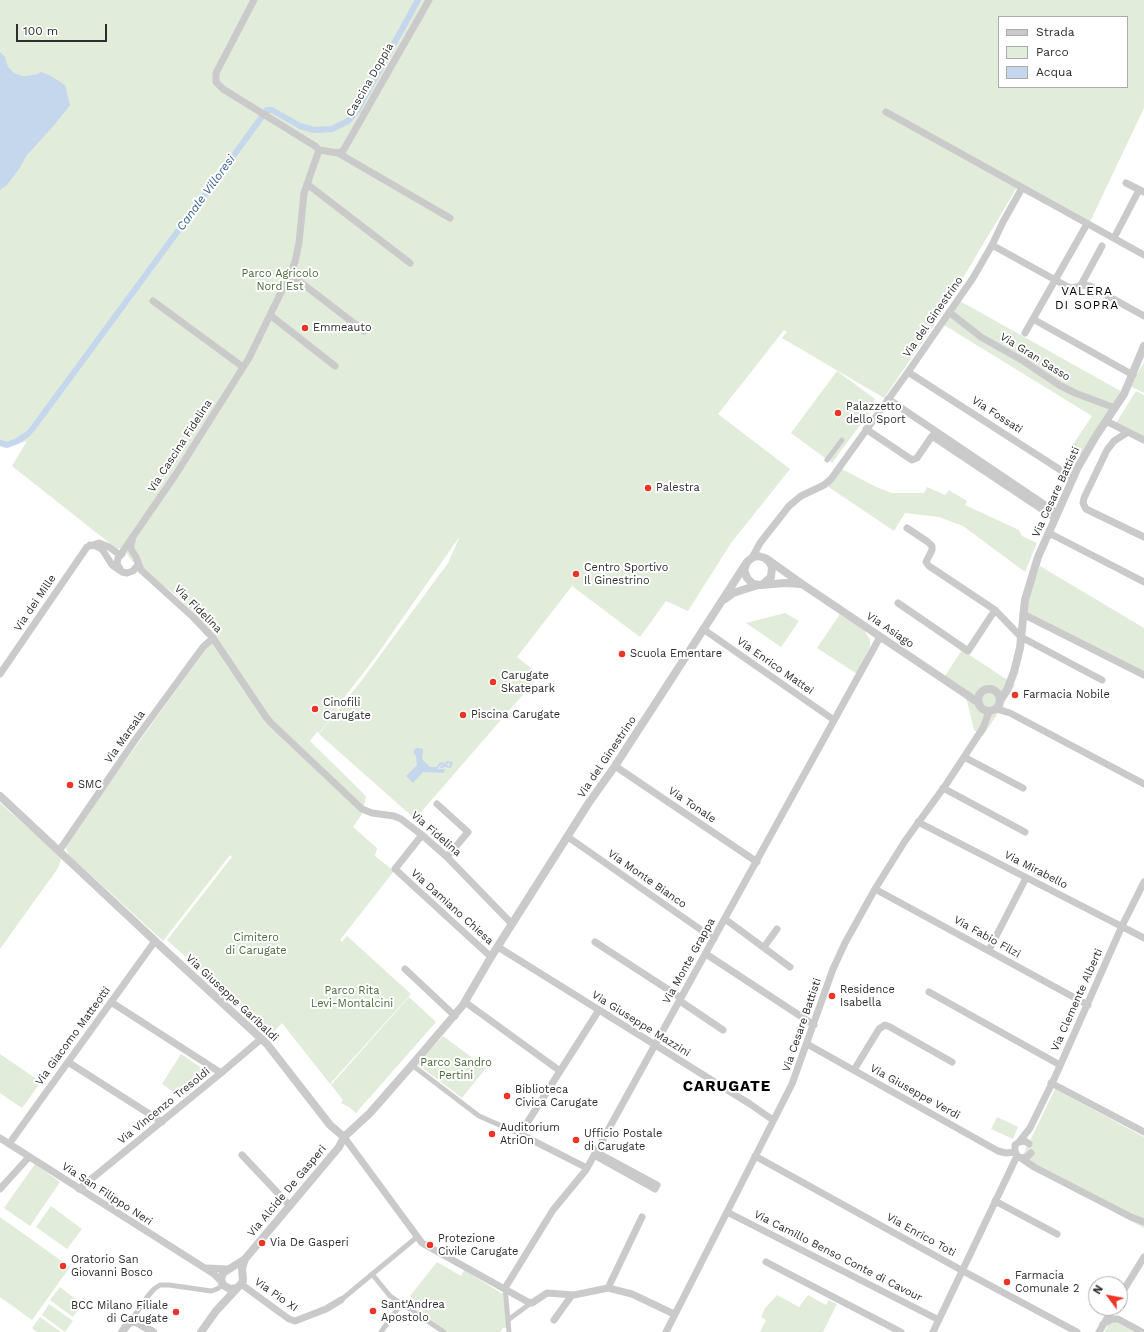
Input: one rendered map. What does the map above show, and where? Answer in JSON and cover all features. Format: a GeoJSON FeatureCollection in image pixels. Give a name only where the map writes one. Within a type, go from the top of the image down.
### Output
{"type":"FeatureCollection","features":[{"type":"Feature","properties":{"kind":"street"},"geometry":{"type":"LineString","coordinates":[[254,0],[216,73],[215,79],[218,84],[223,89],[315,146],[319,150],[338,153],[450,218]]}},
{"type":"Feature","properties":{"kind":"street","name":"Cascina Doppia"},"geometry":{"type":"LineString","coordinates":[[338,153],[343,150],[429,0]]}},
{"type":"Feature","properties":{"kind":"street"},"geometry":{"type":"LineString","coordinates":[[886,112],[1144,255]]}},
{"type":"Feature","properties":{"kind":"street","name":"Via Cascina Fidelina"},"geometry":{"type":"LineString","coordinates":[[120,555],[176,474],[243,367],[270,315],[295,262],[299,243],[304,193],[319,150]]}},
{"type":"Feature","properties":{"kind":"street"},"geometry":{"type":"LineString","coordinates":[[1114,238],[1142,191],[1126,183]]}},
{"type":"Feature","properties":{"kind":"street"},"geometry":{"type":"LineString","coordinates":[[307,184],[410,263]]}},
{"type":"Feature","properties":{"kind":"street","name":"Via del Ginestrino"},"geometry":{"type":"LineString","coordinates":[[512,924],[766,535],[789,506],[798,498],[820,488],[829,480],[908,372],[973,278],[1022,188]]}},
{"type":"Feature","properties":{"kind":"street"},"geometry":{"type":"LineString","coordinates":[[1025,333],[1087,224]]}},
{"type":"Feature","properties":{"kind":"street"},"geometry":{"type":"LineString","coordinates":[[992,245],[1071,288],[1081,285],[1088,285],[1144,316]]}},
{"type":"Feature","properties":{"kind":"street"},"geometry":{"type":"LineString","coordinates":[[1081,285],[1102,246]]}},
{"type":"Feature","properties":{"kind":"street"},"geometry":{"type":"LineString","coordinates":[[290,274],[364,331]]}},
{"type":"Feature","properties":{"kind":"street"},"geometry":{"type":"LineString","coordinates":[[153,301],[243,367]]}},
{"type":"Feature","properties":{"kind":"street","name":"Via Gran Sasso"},"geometry":{"type":"LineString","coordinates":[[949,312],[981,337],[1025,362],[1059,385],[1075,393],[1115,408]]}},
{"type":"Feature","properties":{"kind":"street"},"geometry":{"type":"LineString","coordinates":[[270,315],[335,366]]}},
{"type":"Feature","properties":{"kind":"street"},"geometry":{"type":"LineString","coordinates":[[1033,319],[1133,375]]}},
{"type":"Feature","properties":{"kind":"street","name":"Via Cesare Battisti"},"geometry":{"type":"LineString","coordinates":[[666,1332],[792,1084],[840,953],[875,889],[918,822],[964,757],[1007,690],[1018,658],[1023,614],[1033,571],[1073,478],[1087,450],[1126,390],[1144,346]]}},
{"type":"Feature","properties":{"kind":"street","name":"Via Fossati"},"geometry":{"type":"LineString","coordinates":[[908,372],[1073,478]]}},
{"type":"Feature","properties":{"kind":"street"},"geometry":{"type":"LineString","coordinates":[[888,399],[932,432],[1056,515]]}},
{"type":"Feature","properties":{"kind":"street"},"geometry":{"type":"LineString","coordinates":[[1106,421],[1144,440]]}},
{"type":"Feature","properties":{"kind":"street"},"geometry":{"type":"LineString","coordinates":[[866,429],[912,460],[917,458],[932,432]]}},
{"type":"Feature","properties":{"kind":"street"},"geometry":{"type":"LineString","coordinates":[[1128,432],[1113,442],[1107,450],[1083,503],[1086,509],[1144,537]]}},
{"type":"Feature","properties":{"kind":"street"},"geometry":{"type":"LineString","coordinates":[[827,460],[842,440]]}},
{"type":"Feature","properties":{"kind":"street"},"geometry":{"type":"LineString","coordinates":[[907,528],[932,546],[932,550],[927,560],[927,565],[995,610],[1021,637],[1102,680]]}},
{"type":"Feature","properties":{"kind":"street"},"geometry":{"type":"LineString","coordinates":[[1049,533],[1144,582]]}},
{"type":"Feature","properties":{"kind":"street"},"geometry":{"type":"LineString","coordinates":[[130,573],[136,569],[136,559],[130,546],[133,537]]}},
{"type":"Feature","properties":{"kind":"street"},"geometry":{"type":"LineString","coordinates":[[90,545],[99,543],[104,544],[120,555]]}},
{"type":"Feature","properties":{"kind":"street"},"geometry":{"type":"LineString","coordinates":[[90,545],[102,549],[112,565],[122,572]]}},
{"type":"Feature","properties":{"kind":"street","name":"Via dei Mille"},"geometry":{"type":"LineString","coordinates":[[0,674],[82,553],[90,545]]}},
{"type":"Feature","properties":{"kind":"street"},"geometry":{"type":"LineString","coordinates":[[122,572],[117,564],[120,555],[127,552],[136,559]]}},
{"type":"Feature","properties":{"kind":"street"},"geometry":{"type":"LineString","coordinates":[[760,585],[769,580],[772,573],[772,565],[767,559],[753,557],[744,570],[745,576],[750,582],[760,585],[777,583],[802,584]]}},
{"type":"Feature","properties":{"kind":"street","name":"Via Fidelina"},"geometry":{"type":"LineString","coordinates":[[136,559],[141,570],[194,617],[213,638],[266,718],[271,723],[362,808],[372,814],[394,816],[401,819],[422,835],[447,857],[512,924]]}},
{"type":"Feature","properties":{"kind":"street","name":"Via Asiago"},"geometry":{"type":"LineString","coordinates":[[767,559],[880,637],[967,694],[978,703]]}},
{"type":"Feature","properties":{"kind":"street","name":"Via Fidelina"},"geometry":{"type":"LineString","coordinates":[[122,572],[130,573],[153,581]]}},
{"type":"Feature","properties":{"kind":"street","name":"Via del Ginestrino"},"geometry":{"type":"LineString","coordinates":[[721,602],[733,593],[760,585]]}},
{"type":"Feature","properties":{"kind":"street"},"geometry":{"type":"LineString","coordinates":[[898,603],[968,651],[995,610]]}},
{"type":"Feature","properties":{"kind":"street"},"geometry":{"type":"LineString","coordinates":[[1023,614],[1144,675]]}},
{"type":"Feature","properties":{"kind":"street","name":"Via Enrico Mattei"},"geometry":{"type":"LineString","coordinates":[[703,630],[834,720]]}},
{"type":"Feature","properties":{"kind":"street","name":"Via Monte Grappa"},"geometry":{"type":"LineString","coordinates":[[505,1288],[550,1214],[587,1168],[880,637]]}},
{"type":"Feature","properties":{"kind":"street","name":"Via Marsala"},"geometry":{"type":"LineString","coordinates":[[59,851],[135,740],[203,647],[213,638]]}},
{"type":"Feature","properties":{"kind":"street","name":"Via Cesare Battisti"},"geometry":{"type":"LineString","coordinates":[[996,691],[1003,685],[1018,658]]}},
{"type":"Feature","properties":{"kind":"street"},"geometry":{"type":"LineString","coordinates":[[996,706],[996,691],[988,689],[978,698],[978,703],[982,709],[996,706],[1144,784]]}},
{"type":"Feature","properties":{"kind":"street"},"geometry":{"type":"LineString","coordinates":[[967,694],[981,694]]}},
{"type":"Feature","properties":{"kind":"street"},"geometry":{"type":"LineString","coordinates":[[964,757],[1023,788]]}},
{"type":"Feature","properties":{"kind":"street","name":"Via Tonale"},"geometry":{"type":"LineString","coordinates":[[615,766],[756,862]]}},
{"type":"Feature","properties":{"kind":"street"},"geometry":{"type":"LineString","coordinates":[[943,788],[1025,832]]}},
{"type":"Feature","properties":{"kind":"street","name":"Via Giuseppe Garibaldi"},"geometry":{"type":"LineString","coordinates":[[0,796],[267,1044],[330,1124],[344,1137],[417,1237],[428,1247],[531,1303]]}},
{"type":"Feature","properties":{"kind":"street"},"geometry":{"type":"LineString","coordinates":[[437,804],[468,832],[447,857]]}},
{"type":"Feature","properties":{"kind":"street","name":"Via Mirabello"},"geometry":{"type":"LineString","coordinates":[[918,822],[1144,938]]}},
{"type":"Feature","properties":{"kind":"street","name":"Via Damiano Chiesa"},"geometry":{"type":"LineString","coordinates":[[422,835],[395,869],[491,957]]}},
{"type":"Feature","properties":{"kind":"street","name":"Via Monte Bianco"},"geometry":{"type":"LineString","coordinates":[[568,837],[714,939]]}},
{"type":"Feature","properties":{"kind":"street"},"geometry":{"type":"LineString","coordinates":[[989,950],[1026,878]]}},
{"type":"Feature","properties":{"kind":"street","name":"Via Clemente Alberti"},"geometry":{"type":"LineString","coordinates":[[1019,1142],[1030,1128],[1088,1005],[1122,926],[1142,890],[1144,882]]}},
{"type":"Feature","properties":{"kind":"street","name":"Via Fabio Filzi"},"geometry":{"type":"LineString","coordinates":[[875,889],[1088,1005]]}},
{"type":"Feature","properties":{"kind":"street"},"geometry":{"type":"LineString","coordinates":[[725,919],[790,967]]}},
{"type":"Feature","properties":{"kind":"street"},"geometry":{"type":"LineString","coordinates":[[344,1137],[370,1113],[455,1016],[512,924]]}},
{"type":"Feature","properties":{"kind":"street"},"geometry":{"type":"LineString","coordinates":[[764,947],[777,929]]}},
{"type":"Feature","properties":{"kind":"street","name":"Via Giacomo Matteotti"},"geometry":{"type":"LineString","coordinates":[[9,1144],[155,941]]}},
{"type":"Feature","properties":{"kind":"street"},"geometry":{"type":"LineString","coordinates":[[595,942],[723,1030]]}},
{"type":"Feature","properties":{"kind":"street","name":"Via Giuseppe Mazzini"},"geometry":{"type":"LineString","coordinates":[[498,947],[750,1104],[773,1120]]}},
{"type":"Feature","properties":{"kind":"street"},"geometry":{"type":"LineString","coordinates":[[706,954],[814,1025]]}},
{"type":"Feature","properties":{"kind":"street"},"geometry":{"type":"LineString","coordinates":[[405,969],[455,1016]]}},
{"type":"Feature","properties":{"kind":"street"},"geometry":{"type":"LineString","coordinates":[[929,992],[1060,1065]]}},
{"type":"Feature","properties":{"kind":"street"},"geometry":{"type":"LineString","coordinates":[[111,1002],[221,1074]]}},
{"type":"Feature","properties":{"kind":"street"},"geometry":{"type":"LineString","coordinates":[[465,1002],[560,1070]]}},
{"type":"Feature","properties":{"kind":"street"},"geometry":{"type":"LineString","coordinates":[[520,1134],[598,1010]]}},
{"type":"Feature","properties":{"kind":"street"},"geometry":{"type":"LineString","coordinates":[[854,1070],[879,1029],[883,1026],[890,1027],[952,1062]]}},
{"type":"Feature","properties":{"kind":"street","name":"Via Vincenzo Tresoldi"},"geometry":{"type":"LineString","coordinates":[[79,1189],[221,1074],[261,1038]]}},
{"type":"Feature","properties":{"kind":"street","name":"Via Giuseppe Verdi"},"geometry":{"type":"LineString","coordinates":[[807,1044],[998,1151],[1018,1155]]}},
{"type":"Feature","properties":{"kind":"street"},"geometry":{"type":"LineString","coordinates":[[68,1062],[162,1122]]}},
{"type":"Feature","properties":{"kind":"street"},"geometry":{"type":"LineString","coordinates":[[412,1065],[480,1116],[520,1134],[587,1168]]}},
{"type":"Feature","properties":{"kind":"street"},"geometry":{"type":"LineString","coordinates":[[1051,1083],[1144,1132]]}},
{"type":"Feature","properties":{"kind":"street","name":"Via Clemente Alberti"},"geometry":{"type":"LineString","coordinates":[[1030,1128],[1030,1144]]}},
{"type":"Feature","properties":{"kind":"street","name":"Via Alcide De Gasperi"},"geometry":{"type":"LineString","coordinates":[[239,1286],[243,1281],[241,1273],[242,1264],[245,1259],[339,1147],[344,1137]]}},
{"type":"Feature","properties":{"kind":"street","name":"Via San Filippo Neri"},"geometry":{"type":"LineString","coordinates":[[0,1138],[214,1274],[224,1285]]}},
{"type":"Feature","properties":{"kind":"street"},"geometry":{"type":"LineString","coordinates":[[1039,1168],[1034,1162],[1030,1144],[1025,1141],[1019,1142],[1015,1147],[1018,1155],[1039,1168],[1124,1214],[1143,1221]]}},
{"type":"Feature","properties":{"kind":"street"},"geometry":{"type":"LineString","coordinates":[[595,1153],[657,1185],[655,1189],[595,1153]]}},
{"type":"Feature","properties":{"kind":"street"},"geometry":{"type":"LineString","coordinates":[[1018,1155],[1027,1157],[1031,1153]]}},
{"type":"Feature","properties":{"kind":"street"},"geometry":{"type":"LineString","coordinates":[[242,1155],[290,1206]]}},
{"type":"Feature","properties":{"kind":"street"},"geometry":{"type":"LineString","coordinates":[[933,1332],[1018,1155]]}},
{"type":"Feature","properties":{"kind":"street"},"geometry":{"type":"LineString","coordinates":[[0,1189],[29,1156]]}},
{"type":"Feature","properties":{"kind":"street","name":"Via Enrico Toti"},"geometry":{"type":"LineString","coordinates":[[755,1156],[1077,1332]]}},
{"type":"Feature","properties":{"kind":"street"},"geometry":{"type":"LineString","coordinates":[[995,1201],[1057,1234]]}},
{"type":"Feature","properties":{"kind":"street","name":"Via Camillo Benso Conte di Cavour"},"geometry":{"type":"LineString","coordinates":[[727,1212],[939,1320]]}},
{"type":"Feature","properties":{"kind":"street"},"geometry":{"type":"LineString","coordinates":[[608,1288],[642,1217]]}},
{"type":"Feature","properties":{"kind":"street"},"geometry":{"type":"LineString","coordinates":[[341,1300],[417,1237]]}},
{"type":"Feature","properties":{"kind":"street"},"geometry":{"type":"LineString","coordinates":[[1128,1283],[1144,1257]]}},
{"type":"Feature","properties":{"kind":"street","name":"Via Alcide De Gasperi"},"geometry":{"type":"LineString","coordinates":[[228,1269],[245,1259]]}},
{"type":"Feature","properties":{"kind":"street"},"geometry":{"type":"LineString","coordinates":[[766,1262],[901,1332]]}},
{"type":"Feature","properties":{"kind":"street"},"geometry":{"type":"LineString","coordinates":[[203,1267],[238,1270],[241,1273]]}},
{"type":"Feature","properties":{"kind":"street"},"geometry":{"type":"LineString","coordinates":[[216,1312],[222,1302],[224,1285],[222,1276],[228,1269]]}},
{"type":"Feature","properties":{"kind":"street"},"geometry":{"type":"LineString","coordinates":[[372,1274],[386,1293],[444,1332]]}},
{"type":"Feature","properties":{"kind":"street"},"geometry":{"type":"LineString","coordinates":[[122,1332],[148,1296],[160,1285],[211,1291],[224,1285]]}},
{"type":"Feature","properties":{"kind":"street"},"geometry":{"type":"LineString","coordinates":[[224,1285],[230,1289],[239,1286]]}},
{"type":"Feature","properties":{"kind":"street"},"geometry":{"type":"LineString","coordinates":[[201,1332],[239,1286]]}},
{"type":"Feature","properties":{"kind":"street","name":"Via Pio XI"},"geometry":{"type":"LineString","coordinates":[[239,1286],[289,1319],[295,1321],[326,1309],[341,1300]]}},
{"type":"Feature","properties":{"kind":"street"},"geometry":{"type":"LineString","coordinates":[[505,1288],[509,1332]]}},
{"type":"Feature","properties":{"kind":"street"},"geometry":{"type":"LineString","coordinates":[[508,1320],[547,1293],[572,1295],[608,1288],[632,1294],[674,1314]]}},
{"type":"Feature","properties":{"kind":"street"},"geometry":{"type":"LineString","coordinates":[[554,1320],[572,1295]]}},
{"type":"Feature","properties":{"kind":"street"},"geometry":{"type":"LineString","coordinates":[[381,1332],[401,1304]]}},
{"type":"Feature","properties":{"kind":"street"},"geometry":{"type":"LineString","coordinates":[[1099,1332],[1108,1316]]}},
{"type":"Feature","properties":{"kind":"street"},"geometry":{"type":"LineString","coordinates":[[1118,1316],[1120,1320]]}},
{"type":"Feature","properties":{"kind":"street"},"geometry":{"type":"LineString","coordinates":[[1103,1324],[1112,1319],[1120,1320],[1142,1332]]}},
{"type":"Feature","properties":{"kind":"street"},"geometry":{"type":"LineString","coordinates":[[130,1322],[137,1322],[152,1332]]}},
{"type":"Feature","properties":{"kind":"green space","name":"Parco Agricolo Nord Est"},"geometry":{"type":"Polygon","coordinates":[[[0,0],[1144,0],[1144,108],[1088,226],[1016,189],[939,318],[884,398],[782,338],[787,332],[784,330],[718,414],[790,469],[731,543],[688,611],[666,601],[640,637],[572,586],[517,657],[540,675],[415,819],[319,734],[362,680],[448,563],[460,536],[374,659],[336,708],[338,710],[319,733],[317,732],[310,741],[366,796],[362,814],[353,827],[377,848],[375,856],[394,871],[340,940],[342,942],[347,936],[411,994],[330,1084],[282,1023],[271,1035],[167,940],[232,857],[230,855],[163,941],[69,855],[66,849],[67,842],[215,636],[177,596],[132,561],[125,551],[120,548],[117,549],[12,466],[27,441],[12,446],[0,446],[0,0]]]}},
{"type":"Feature","properties":{"kind":"green space"},"geometry":{"type":"Polygon","coordinates":[[[960,301],[1124,393],[1084,457],[1070,449],[1092,416],[944,325],[960,301]]]}},
{"type":"Feature","properties":{"kind":"green space"},"geometry":{"type":"Polygon","coordinates":[[[1144,362],[1144,393],[1130,386],[1144,362]]]}},
{"type":"Feature","properties":{"kind":"green space"},"geometry":{"type":"Polygon","coordinates":[[[837,371],[875,399],[867,411],[869,413],[832,463],[791,433],[837,371]]]}},
{"type":"Feature","properties":{"kind":"green space"},"geometry":{"type":"Polygon","coordinates":[[[1136,391],[1144,395],[1144,437],[1116,423],[1136,391]]]}},
{"type":"Feature","properties":{"kind":"green space"},"geometry":{"type":"Polygon","coordinates":[[[840,468],[876,487],[892,493],[924,493],[927,487],[945,495],[949,490],[967,501],[965,505],[1019,530],[1022,536],[1037,543],[1025,572],[963,526],[939,517],[905,513],[894,531],[827,486],[840,468]]]}},
{"type":"Feature","properties":{"kind":"green space"},"geometry":{"type":"Polygon","coordinates":[[[1040,566],[1144,628],[1144,675],[1026,612],[1040,566]]]}},
{"type":"Feature","properties":{"kind":"green space"},"geometry":{"type":"Polygon","coordinates":[[[785,613],[799,621],[781,647],[746,623],[785,613]]]}},
{"type":"Feature","properties":{"kind":"green space"},"geometry":{"type":"Polygon","coordinates":[[[840,614],[864,630],[870,640],[870,647],[857,674],[817,648],[840,614]]]}},
{"type":"Feature","properties":{"kind":"green space"},"geometry":{"type":"Polygon","coordinates":[[[962,650],[1015,685],[1003,705],[1010,713],[1000,710],[983,736],[974,730],[967,701],[963,692],[943,679],[962,650]]]}},
{"type":"Feature","properties":{"kind":"green space"},"geometry":{"type":"Polygon","coordinates":[[[0,803],[59,855],[61,859],[58,868],[0,949],[0,803]]]}},
{"type":"Feature","properties":{"kind":"green space"},"geometry":{"type":"Polygon","coordinates":[[[409,997],[436,1022],[356,1113],[341,1103],[343,1100],[331,1085],[409,997]]]}},
{"type":"Feature","properties":{"kind":"green space","name":"Parco Sandro Pertini"},"geometry":{"type":"Polygon","coordinates":[[[443,1036],[486,1068],[462,1098],[417,1064],[443,1036]]]}},
{"type":"Feature","properties":{"kind":"green space"},"geometry":{"type":"Polygon","coordinates":[[[0,1054],[41,1082],[22,1108],[0,1093],[0,1054]]]}},
{"type":"Feature","properties":{"kind":"green space"},"geometry":{"type":"Polygon","coordinates":[[[181,1054],[209,1073],[183,1098],[162,1084],[181,1054]]]}},
{"type":"Feature","properties":{"kind":"green space"},"geometry":{"type":"Polygon","coordinates":[[[1055,1089],[1144,1137],[1144,1228],[1020,1161],[1055,1089]]]}},
{"type":"Feature","properties":{"kind":"green space"},"geometry":{"type":"Polygon","coordinates":[[[997,1117],[1018,1127],[1013,1139],[991,1129],[997,1117]]]}},
{"type":"Feature","properties":{"kind":"green space"},"geometry":{"type":"Polygon","coordinates":[[[35,1164],[60,1182],[30,1226],[4,1208],[35,1164]]]}},
{"type":"Feature","properties":{"kind":"green space"},"geometry":{"type":"Polygon","coordinates":[[[51,1206],[82,1229],[67,1249],[36,1227],[51,1206]]]}},
{"type":"Feature","properties":{"kind":"green space"},"geometry":{"type":"Polygon","coordinates":[[[0,1217],[70,1267],[32,1320],[0,1297],[0,1217]]]}},
{"type":"Feature","properties":{"kind":"green space"},"geometry":{"type":"Polygon","coordinates":[[[437,1262],[461,1276],[464,1270],[503,1294],[507,1328],[503,1328],[500,1332],[447,1332],[415,1309],[419,1304],[410,1296],[437,1262]]]}},
{"type":"Feature","properties":{"kind":"green space"},"geometry":{"type":"Polygon","coordinates":[[[60,1287],[82,1304],[73,1317],[50,1300],[60,1287]]]}},
{"type":"Feature","properties":{"kind":"green space"},"geometry":{"type":"Polygon","coordinates":[[[777,1295],[799,1307],[808,1295],[826,1305],[829,1300],[837,1304],[823,1332],[760,1332],[766,1320],[761,1317],[765,1308],[777,1295]]]}},
{"type":"Feature","properties":{"kind":"green space"},"geometry":{"type":"Polygon","coordinates":[[[49,1304],[73,1321],[65,1332],[42,1315],[49,1304]]]}},
{"type":"Feature","properties":{"kind":"green space"},"geometry":{"type":"Polygon","coordinates":[[[40,1317],[61,1332],[37,1332],[32,1328],[40,1317]]]}},
{"type":"Feature","properties":{"kind":"green space"},"geometry":{"type":"Polygon","coordinates":[[[1114,1321],[1134,1332],[1104,1332],[1110,1322],[1114,1321]]]}},
{"type":"Feature","properties":{"kind":"water"},"geometry":{"type":"Polygon","coordinates":[[[0,52],[5,57],[8,67],[14,73],[27,76],[41,72],[51,76],[65,85],[70,105],[27,155],[7,185],[0,190],[0,52]]]}},
{"type":"Feature","properties":{"kind":"water"},"geometry":{"type":"Polygon","coordinates":[[[416,748],[423,749],[422,759],[430,767],[433,767],[433,769],[445,769],[444,773],[423,772],[413,783],[406,776],[417,765],[416,756],[414,754],[414,750],[416,748]]]}},
{"type":"Feature","properties":{"kind":"waterway","name":"Canale Villoresi"},"geometry":{"type":"LineString","coordinates":[[0,443],[7,445],[28,434],[267,110],[272,110],[300,126],[314,130],[332,129],[348,121],[357,111],[418,0]]}},
{"type":"Feature","properties":{"kind":"waterway"},"geometry":{"type":"LineString","coordinates":[[432,768],[437,768],[442,763],[443,764],[449,767],[450,767],[452,763],[447,762],[445,766],[441,767]]}},
{"type":"Feature","properties":{"kind":"place","name":"Emmeauto"},"geometry":{"type":"Point","coordinates":[305,328]}},
{"type":"Feature","properties":{"kind":"place","name":"Palazzetto dello Sport"},"geometry":{"type":"Point","coordinates":[838,413]}},
{"type":"Feature","properties":{"kind":"place","name":"Palestra"},"geometry":{"type":"Point","coordinates":[648,488]}},
{"type":"Feature","properties":{"kind":"place","name":"Centro Sportivo Il Ginestrino"},"geometry":{"type":"Point","coordinates":[576,574]}},
{"type":"Feature","properties":{"kind":"place","name":"Scuola Ementare"},"geometry":{"type":"Point","coordinates":[622,654]}},
{"type":"Feature","properties":{"kind":"place","name":"Carugate Skatepark"},"geometry":{"type":"Point","coordinates":[493,682]}},
{"type":"Feature","properties":{"kind":"place","name":"Farmacia Nobile"},"geometry":{"type":"Point","coordinates":[1015,695]}},
{"type":"Feature","properties":{"kind":"place","name":"Cinofili Carugate"},"geometry":{"type":"Point","coordinates":[315,709]}},
{"type":"Feature","properties":{"kind":"place","name":"Piscina Carugate"},"geometry":{"type":"Point","coordinates":[463,715]}},
{"type":"Feature","properties":{"kind":"place","name":"SMC"},"geometry":{"type":"Point","coordinates":[70,785]}},
{"type":"Feature","properties":{"kind":"place","name":"Residence Isabella"},"geometry":{"type":"Point","coordinates":[832,996]}},
{"type":"Feature","properties":{"kind":"place","name":"Biblioteca Civica Carugate"},"geometry":{"type":"Point","coordinates":[507,1096]}},
{"type":"Feature","properties":{"kind":"place","name":"Auditorium AtriOn"},"geometry":{"type":"Point","coordinates":[492,1134]}},
{"type":"Feature","properties":{"kind":"place","name":"Ufficio Postale di Carugate"},"geometry":{"type":"Point","coordinates":[576,1140]}},
{"type":"Feature","properties":{"kind":"place","name":"Via De Gasperi"},"geometry":{"type":"Point","coordinates":[262,1243]}},
{"type":"Feature","properties":{"kind":"place","name":"Protezione Civile Carugate"},"geometry":{"type":"Point","coordinates":[430,1245]}},
{"type":"Feature","properties":{"kind":"place","name":"Oratorio San Giovanni Bosco"},"geometry":{"type":"Point","coordinates":[63,1266]}},
{"type":"Feature","properties":{"kind":"place","name":"Farmacia Comunale 2"},"geometry":{"type":"Point","coordinates":[1007,1282]}},
{"type":"Feature","properties":{"kind":"place","name":"Sant'Andrea Apostolo"},"geometry":{"type":"Point","coordinates":[373,1311]}},
{"type":"Feature","properties":{"kind":"place","name":"BCC Milano Filiale di Carugate"},"geometry":{"type":"Point","coordinates":[176,1312]}},
{"type":"Feature","properties":{"kind":"district","name":"VALERA DI SOPRA"},"geometry":{"type":"Point","coordinates":[1087,298]}},
{"type":"Feature","properties":{"kind":"district","name":"CARUGATE"},"geometry":{"type":"Point","coordinates":[727,1087]}},
{"type":"Feature","properties":{"kind":"park label","name":"Cimitero di Carugate"},"geometry":{"type":"Point","coordinates":[256,944]}},
{"type":"Feature","properties":{"kind":"park label","name":"Parco Rita Levi-Montalcini"},"geometry":{"type":"Point","coordinates":[352,997]}}]}
